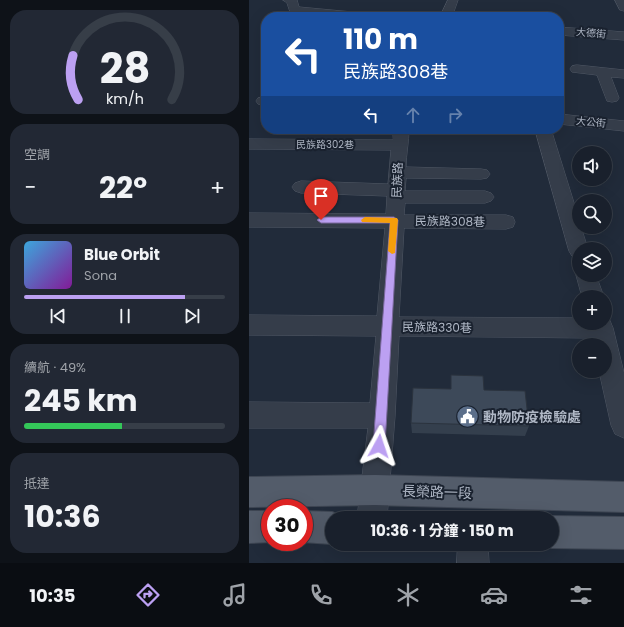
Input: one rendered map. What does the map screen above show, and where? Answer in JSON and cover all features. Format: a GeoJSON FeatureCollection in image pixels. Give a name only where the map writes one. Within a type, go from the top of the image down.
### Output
{"type":"FeatureCollection","features":[{"type":"Feature","properties":{"kind":"main road","name":"長榮路一段"},"geometry":{"type":"LineString","coordinates":[[249,492],[373,504],[624,497]]}},
{"type":"Feature","properties":{"kind":"main road"},"geometry":{"type":"LineString","coordinates":[[249,527],[261,527]]}},
{"type":"Feature","properties":{"kind":"main road"},"geometry":{"type":"LineString","coordinates":[[313,528],[325,528]]}},
{"type":"Feature","properties":{"kind":"main road"},"geometry":{"type":"LineString","coordinates":[[559,532],[624,534]]}},
{"type":"Feature","properties":{"kind":"street"},"geometry":{"type":"LineString","coordinates":[[288,0],[292,0],[294,10],[315,12]]}},
{"type":"Feature","properties":{"kind":"street"},"geometry":{"type":"LineString","coordinates":[[448,12],[453,0]]}},
{"type":"Feature","properties":{"kind":"street"},"geometry":{"type":"LineString","coordinates":[[624,0],[620,0],[624,8]]}},
{"type":"Feature","properties":{"kind":"street"},"geometry":{"type":"LineString","coordinates":[[369,12],[370,5]]}},
{"type":"Feature","properties":{"kind":"street","name":"大德街"},"geometry":{"type":"LineString","coordinates":[[564,31],[624,36]]}},
{"type":"Feature","properties":{"kind":"street"},"geometry":{"type":"LineString","coordinates":[[577,69],[624,74]]}},
{"type":"Feature","properties":{"kind":"street"},"geometry":{"type":"LineString","coordinates":[[603,72],[612,98]]}},
{"type":"Feature","properties":{"kind":"street","name":"大公街"},"geometry":{"type":"LineString","coordinates":[[564,120],[624,126]]}},
{"type":"Feature","properties":{"kind":"street"},"geometry":{"type":"LineString","coordinates":[[544,134],[576,242]]}},
{"type":"Feature","properties":{"kind":"street","name":"民族路302巷"},"geometry":{"type":"LineString","coordinates":[[249,144],[401,137]]}},
{"type":"Feature","properties":{"kind":"street","name":"民族路"},"geometry":{"type":"LineString","coordinates":[[373,504],[382,416],[398,156],[401,137]]}},
{"type":"Feature","properties":{"kind":"street"},"geometry":{"type":"LineString","coordinates":[[301,187],[397,186],[485,197],[480,167],[397,186]]}},
{"type":"Feature","properties":{"kind":"street","name":"民族路308巷"},"geometry":{"type":"LineString","coordinates":[[249,220],[497,222],[485,197]]}},
{"type":"Feature","properties":{"kind":"street","name":"民族路330巷"},"geometry":{"type":"LineString","coordinates":[[249,325],[572,326]]}},
{"type":"Feature","properties":{"kind":"street"},"geometry":{"type":"LineString","coordinates":[[602,330],[624,425]]}},
{"type":"Feature","properties":{"kind":"street"},"geometry":{"type":"LineString","coordinates":[[249,415],[382,416]]}},
{"type":"Feature","properties":{"kind":"street"},"geometry":{"type":"LineString","coordinates":[[473,551],[473,563]]}},
{"type":"Feature","properties":{"kind":"building","name":"動物防疫檢驗處"},"geometry":{"type":"Polygon","coordinates":[[[451,375],[483,376],[484,390],[525,391],[529,426],[411,423],[413,388],[451,389],[451,375]]]}},
{"type":"Feature","properties":{"kind":"slow traffic"},"geometry":{"type":"LineString","coordinates":[[365,220],[394,220],[392,251]]}},
{"type":"Feature","properties":{"kind":"place","name":"動物防疫檢驗處"},"geometry":{"type":"Point","coordinates":[468,417]}},
{"type":"Feature","properties":{"kind":"route"},"geometry":{"type":"LineString","coordinates":[[321,220],[394,220],[379,446]]}}]}
